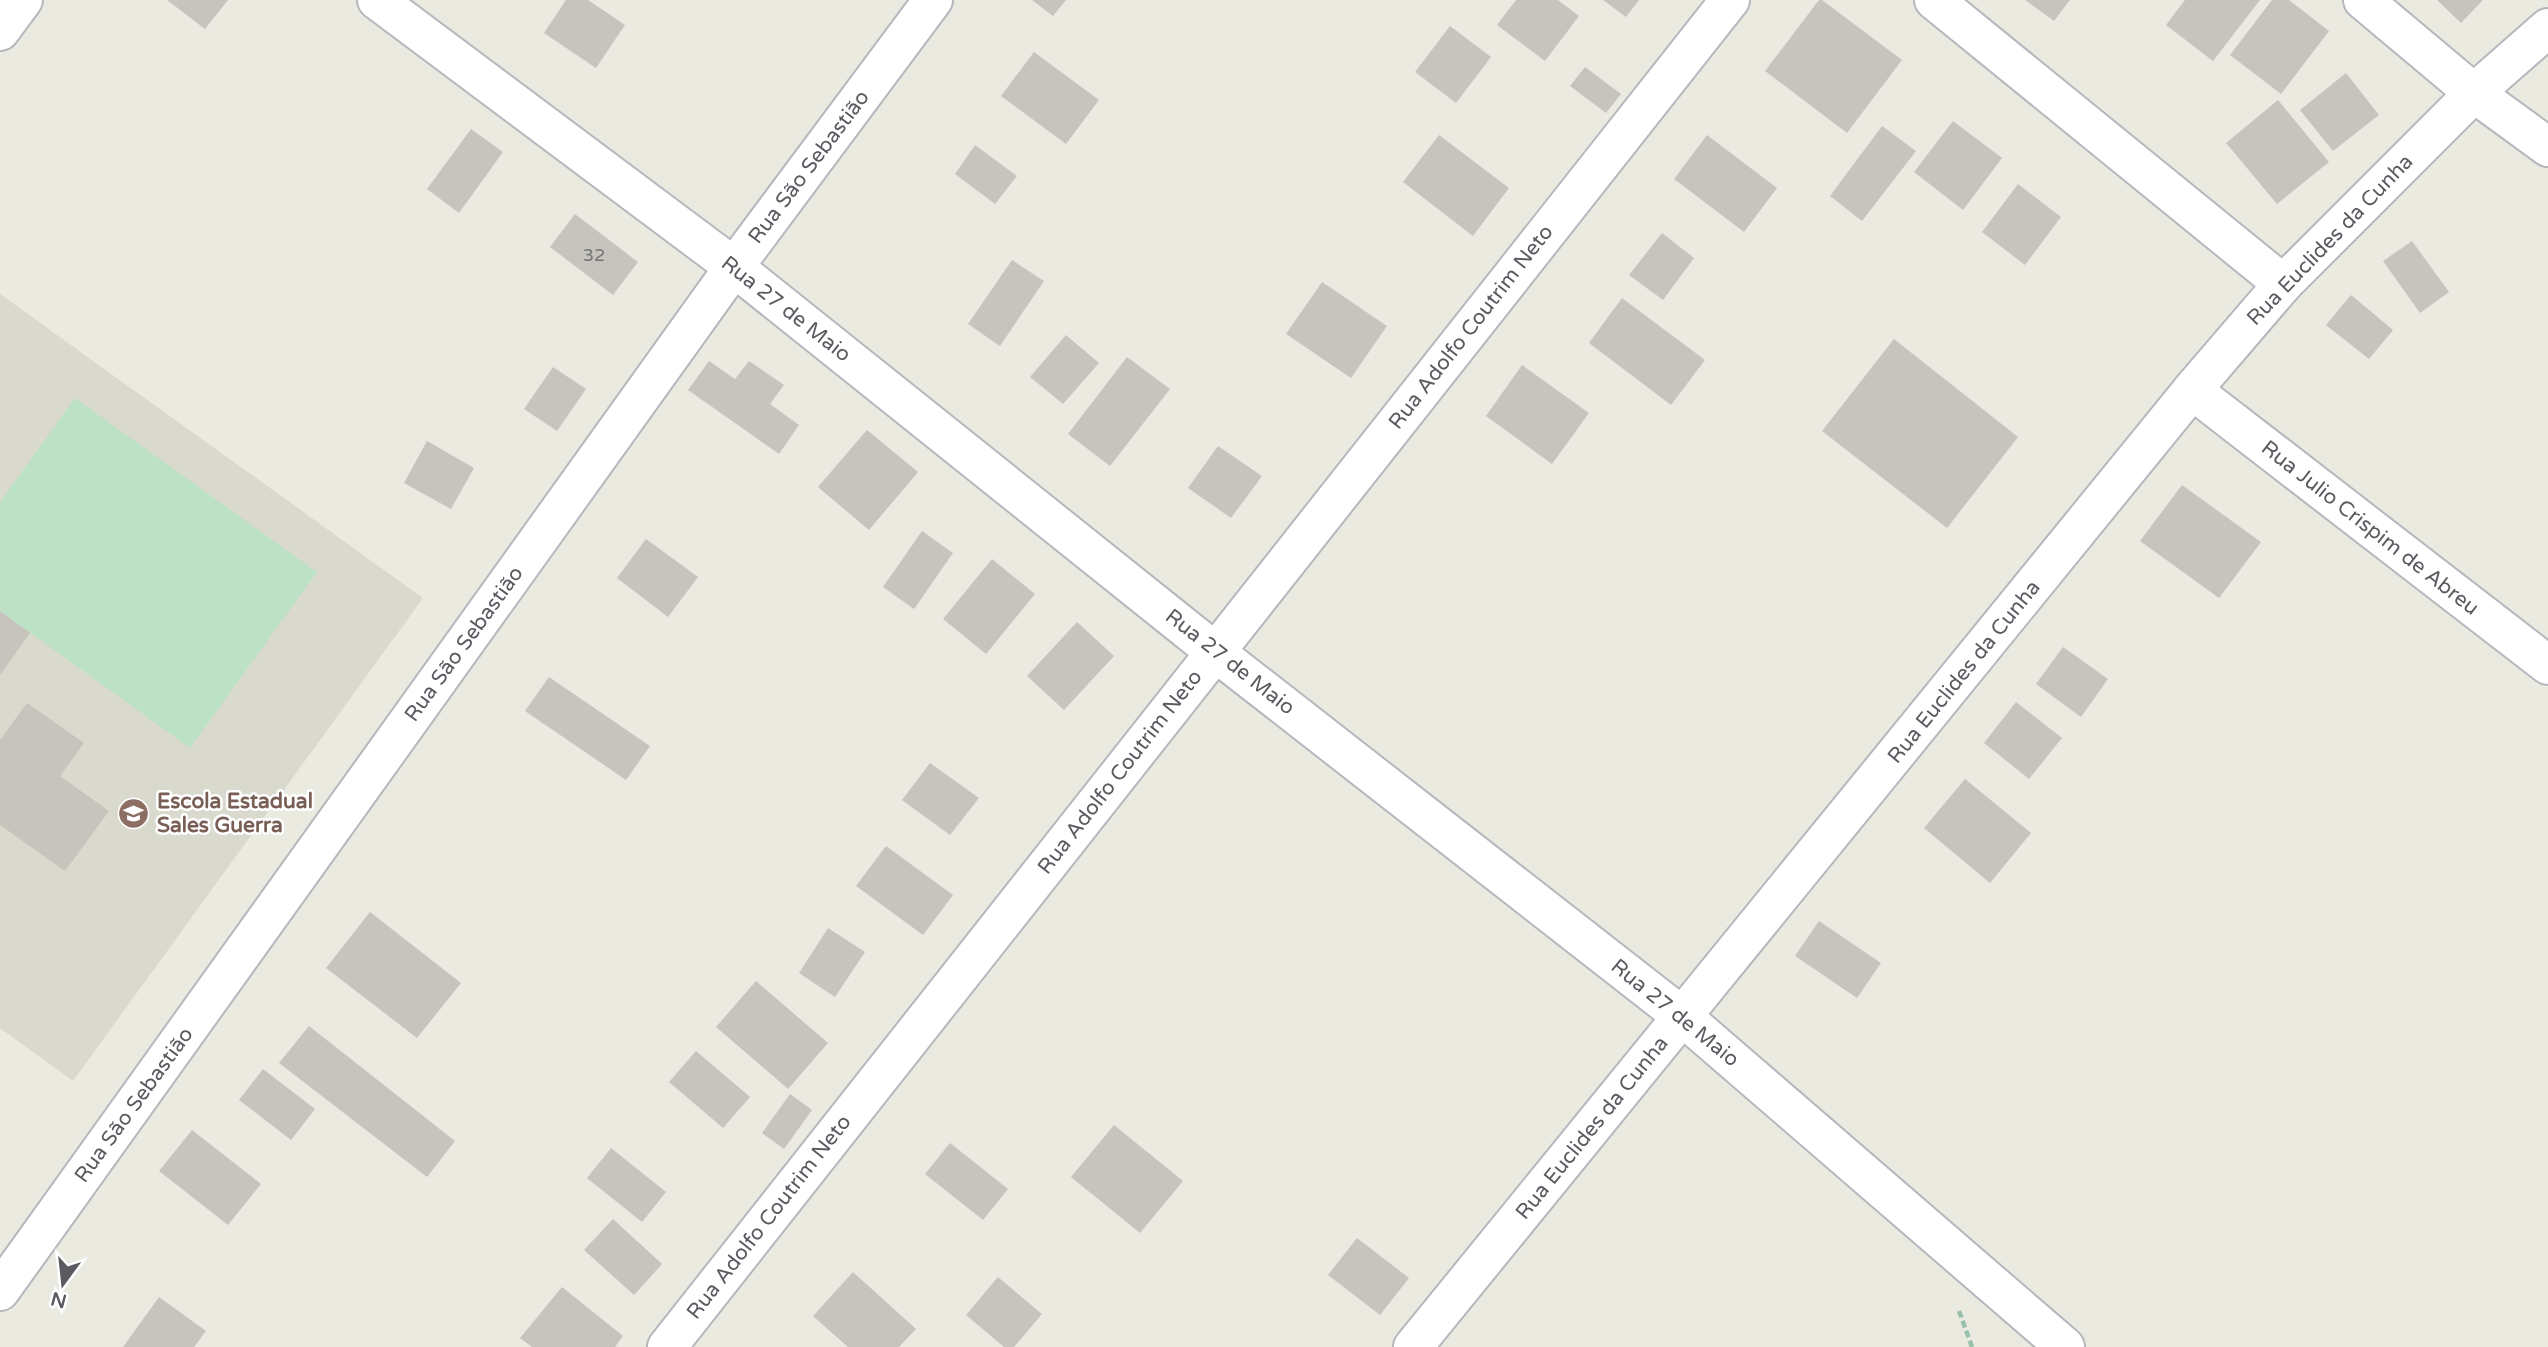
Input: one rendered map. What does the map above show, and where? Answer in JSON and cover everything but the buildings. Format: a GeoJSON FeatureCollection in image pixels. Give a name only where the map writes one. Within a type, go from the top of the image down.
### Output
{"type":"FeatureCollection","features":[{"type":"Feature","properties":{"kind":"street"},"geometry":{"type":"LineString","coordinates":[[0,31],[23,0]]}},
{"type":"Feature","properties":{"kind":"street","name":"Rua 27 de Maio"},"geometry":{"type":"LineString","coordinates":[[377,0],[734,267],[1214,651],[1683,1017],[2065,1347]]}},
{"type":"Feature","properties":{"kind":"street","name":"Rua São Sebastião"},"geometry":{"type":"LineString","coordinates":[[0,1291],[734,267],[933,0]]}},
{"type":"Feature","properties":{"kind":"street","name":"Rua Adolfo Coutrim Neto"},"geometry":{"type":"LineString","coordinates":[[667,1347],[1730,0]]}},
{"type":"Feature","properties":{"kind":"street"},"geometry":{"type":"LineString","coordinates":[[1934,0],[2283,284]]}},
{"type":"Feature","properties":{"kind":"street"},"geometry":{"type":"LineString","coordinates":[[2363,0],[2474,93],[2548,147]]}},
{"type":"Feature","properties":{"kind":"street","name":"Rua Euclides da Cunha"},"geometry":{"type":"LineString","coordinates":[[1413,1347],[2192,390],[2283,284],[2474,93],[2548,27]]}},
{"type":"Feature","properties":{"kind":"street","name":"Rua Julio Crispim de Abreu"},"geometry":{"type":"LineString","coordinates":[[2192,390],[2548,666]]}},
{"type":"Feature","properties":{"kind":"shaded area","name":"Escola Estadual Sales Guerra"},"geometry":{"type":"Polygon","coordinates":[[[0,294],[423,598],[73,1081],[0,1028],[0,294]]]}},
{"type":"Feature","properties":{"kind":"green space"},"geometry":{"type":"Polygon","coordinates":[[[75,398],[317,572],[190,748],[0,611],[0,502],[75,398]]]}},
{"type":"Feature","properties":{"kind":"place","name":"Escola Estadual Sales Guerra"},"geometry":{"type":"Point","coordinates":[134,813]}}]}
